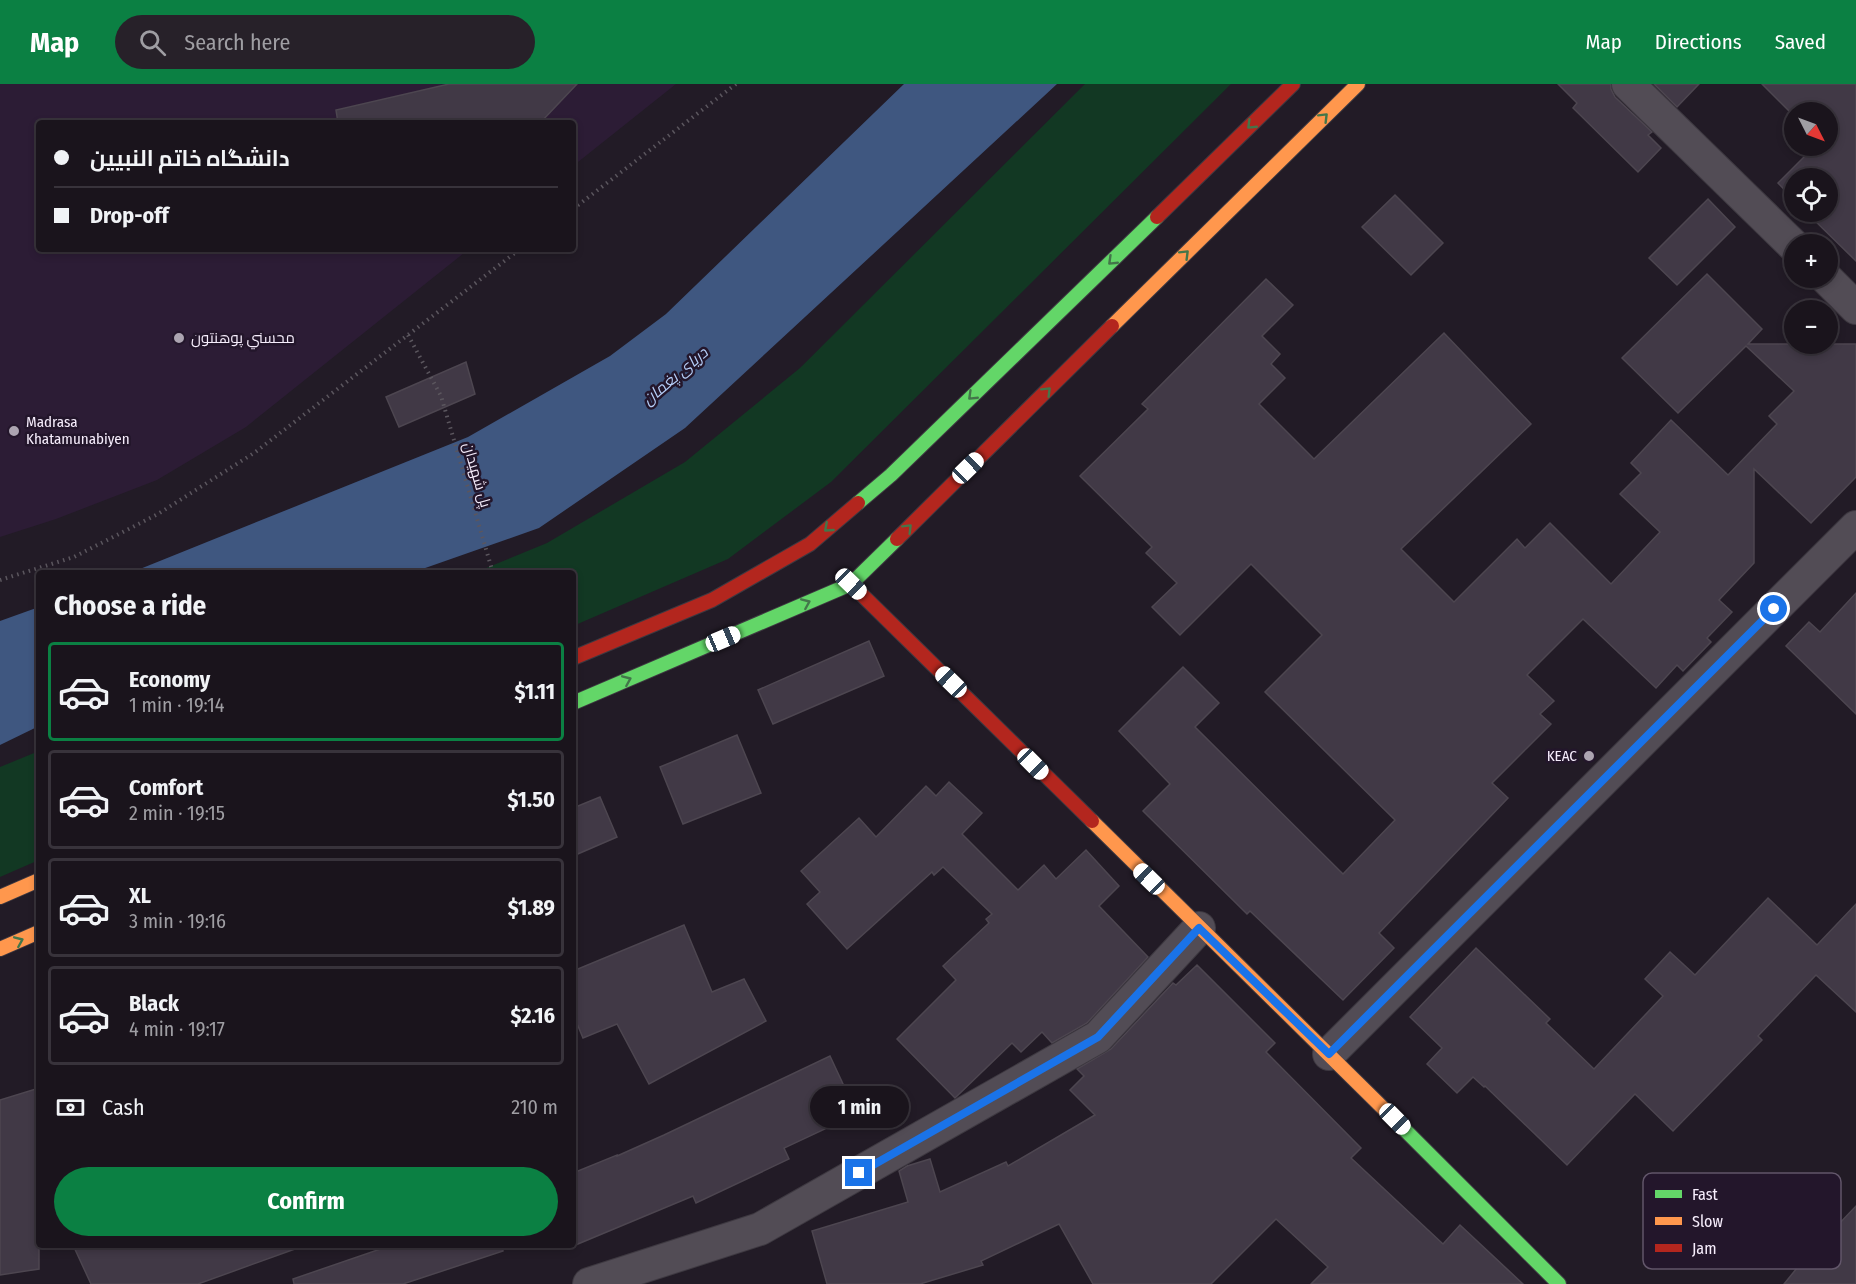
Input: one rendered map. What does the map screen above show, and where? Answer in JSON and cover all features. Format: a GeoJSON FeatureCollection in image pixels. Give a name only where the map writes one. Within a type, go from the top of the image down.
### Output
{"type":"FeatureCollection","features":[{"type":"Feature","properties":{"kind":"main road"},"geometry":{"type":"LineString","coordinates":[[576,657],[712,600],[810,544],[891,475],[1293,84]]}},
{"type":"Feature","properties":{"kind":"main road"},"geometry":{"type":"LineString","coordinates":[[576,702],[851,584],[1358,84]]}},
{"type":"Feature","properties":{"kind":"main road"},"geometry":{"type":"LineString","coordinates":[[851,584],[1329,1054],[1559,1284]]}},
{"type":"Feature","properties":{"kind":"main road"},"geometry":{"type":"LineString","coordinates":[[0,897],[36,881]]}},
{"type":"Feature","properties":{"kind":"main road"},"geometry":{"type":"LineString","coordinates":[[0,949],[36,933]]}},
{"type":"Feature","properties":{"kind":"street"},"geometry":{"type":"LineString","coordinates":[[1628,84],[1784,236]]}},
{"type":"Feature","properties":{"kind":"street"},"geometry":{"type":"LineString","coordinates":[[1836,288],[1856,308]]}},
{"type":"Feature","properties":{"kind":"street"},"geometry":{"type":"LineString","coordinates":[[1329,1054],[1856,527]]}},
{"type":"Feature","properties":{"kind":"street"},"geometry":{"type":"LineString","coordinates":[[588,1284],[760,1230],[1098,1037],[1199,928]]}},
{"type":"Feature","properties":{"kind":"path"},"geometry":{"type":"LineString","coordinates":[[576,207],[736,84]]}},
{"type":"Feature","properties":{"kind":"path"},"geometry":{"type":"LineString","coordinates":[[0,580],[74,557],[158,514],[254,453],[516,252]]}},
{"type":"Feature","properties":{"kind":"path","name":"پل شهیدان"},"geometry":{"type":"LineString","coordinates":[[408,335],[441,396],[492,570]]}},
{"type":"Feature","properties":{"kind":"shaded area","name":"محسني پوهنتون"},"geometry":{"type":"Polygon","coordinates":[[[0,84],[676,84],[576,164],[576,120],[36,120],[36,252],[465,252],[246,427],[157,480],[56,519],[0,537],[0,84]]]}},
{"type":"Feature","properties":{"kind":"green space"},"geometry":{"type":"Polygon","coordinates":[[[1085,84],[1231,84],[831,482],[728,559],[576,625],[576,570],[481,570],[547,543],[685,462],[800,368],[1085,84]]]}},
{"type":"Feature","properties":{"kind":"green space"},"geometry":{"type":"Polygon","coordinates":[[[36,752],[36,861],[0,877],[0,767],[36,752]]]}},
{"type":"Feature","properties":{"kind":"water","name":"دریای پغمان"},"geometry":{"type":"Polygon","coordinates":[[[904,84],[1057,84],[685,428],[539,528],[420,570],[137,570],[468,437],[610,356],[666,314],[904,84]]]}},
{"type":"Feature","properties":{"kind":"water"},"geometry":{"type":"Polygon","coordinates":[[[36,608],[36,727],[0,745],[0,621],[36,608]]]}},
{"type":"Feature","properties":{"kind":"building"},"geometry":{"type":"Polygon","coordinates":[[[449,84],[577,84],[543,120],[338,120],[336,110],[449,84]]]}},
{"type":"Feature","properties":{"kind":"building"},"geometry":{"type":"Polygon","coordinates":[[[1558,84],[1611,84],[1615,97],[1652,132],[1648,135],[1661,148],[1638,172],[1573,108],[1577,103],[1558,84]]]}},
{"type":"Feature","properties":{"kind":"building"},"geometry":{"type":"Polygon","coordinates":[[[1654,84],[1699,84],[1677,107],[1654,84]]]}},
{"type":"Feature","properties":{"kind":"building"},"geometry":{"type":"Polygon","coordinates":[[[1762,84],[1856,84],[1856,261],[1838,243],[1838,234],[1828,234],[1816,222],[1838,222],[1838,168],[1793,168],[1805,156],[1838,156],[1838,102],[1784,102],[1784,106],[1762,84]]]}},
{"type":"Feature","properties":{"kind":"building"},"geometry":{"type":"Polygon","coordinates":[[[1784,177],[1784,189],[1778,183],[1784,177]]]}},
{"type":"Feature","properties":{"kind":"building"},"geometry":{"type":"Polygon","coordinates":[[[1395,195],[1443,243],[1411,275],[1362,227],[1395,195]]]}},
{"type":"Feature","properties":{"kind":"building"},"geometry":{"type":"Polygon","coordinates":[[[1708,199],[1735,227],[1677,285],[1649,258],[1708,199]]]}},
{"type":"Feature","properties":{"kind":"building"},"geometry":{"type":"Polygon","coordinates":[[[1707,274],[1762,329],[1748,344],[1784,344],[1784,354],[1838,354],[1838,344],[1856,344],[1856,477],[1811,523],[1754,469],[1754,563],[1719,600],[1732,612],[1707,638],[1711,642],[1683,671],[1677,665],[1656,688],[1583,619],[1527,675],[1554,701],[1540,714],[1551,724],[1492,783],[1508,798],[1379,933],[1394,948],[1343,1000],[1250,911],[1247,914],[1143,811],[1170,784],[1119,731],[1183,667],[1219,703],[1195,727],[1343,874],[1395,820],[1265,692],[1322,635],[1251,564],[1180,635],[1152,607],[1177,583],[1146,553],[1152,547],[1080,476],[1148,409],[1142,404],[1266,279],[1293,305],[1262,336],[1280,354],[1271,364],[1285,378],[1259,404],[1314,459],[1444,333],[1531,424],[1401,549],[1454,602],[1517,539],[1525,548],[1550,523],[1611,584],[1660,532],[1620,494],[1641,473],[1631,463],[1671,420],[1728,475],[1777,424],[1769,416],[1794,391],[1746,346],[1678,413],[1622,358],[1707,274]]]}},
{"type":"Feature","properties":{"kind":"building"},"geometry":{"type":"Polygon","coordinates":[[[466,362],[475,394],[399,427],[386,397],[466,362]]]}},
{"type":"Feature","properties":{"kind":"building"},"geometry":{"type":"Polygon","coordinates":[[[1856,593],[1856,714],[1786,646],[1809,622],[1820,632],[1856,593]]]}},
{"type":"Feature","properties":{"kind":"building"},"geometry":{"type":"Polygon","coordinates":[[[869,641],[884,676],[773,724],[758,690],[869,641]]]}},
{"type":"Feature","properties":{"kind":"building"},"geometry":{"type":"Polygon","coordinates":[[[737,735],[761,793],[683,824],[660,767],[737,735]]]}},
{"type":"Feature","properties":{"kind":"building"},"geometry":{"type":"Polygon","coordinates":[[[949,782],[982,813],[962,834],[1018,890],[1044,865],[1056,879],[1086,850],[1119,886],[1099,906],[1148,957],[1087,1023],[1052,1043],[1042,1032],[1021,1052],[1012,1043],[955,1098],[897,1039],[956,980],[943,966],[989,923],[986,919],[992,914],[943,867],[934,875],[932,872],[847,949],[807,904],[820,892],[801,871],[859,818],[876,837],[926,786],[936,796],[949,782]]]}},
{"type":"Feature","properties":{"kind":"building"},"geometry":{"type":"Polygon","coordinates":[[[600,797],[617,837],[576,855],[576,807],[600,797]]]}},
{"type":"Feature","properties":{"kind":"building"},"geometry":{"type":"Polygon","coordinates":[[[1768,898],[1817,945],[1856,904],[1856,1012],[1816,975],[1758,1036],[1762,1040],[1673,1131],[1635,1094],[1567,1165],[1473,1077],[1457,1093],[1427,1064],[1442,1048],[1410,1017],[1476,948],[1550,1019],[1546,1023],[1594,1069],[1663,996],[1645,979],[1670,952],[1695,975],[1768,898]]]}},
{"type":"Feature","properties":{"kind":"building"},"geometry":{"type":"Polygon","coordinates":[[[684,925],[712,992],[744,979],[766,1021],[649,1084],[617,1024],[583,1038],[576,1021],[576,970],[684,925]]]}},
{"type":"Feature","properties":{"kind":"building"},"geometry":{"type":"Polygon","coordinates":[[[1197,965],[1275,1043],[1266,1052],[1361,1148],[1351,1158],[1443,1244],[1460,1225],[1523,1284],[1311,1284],[1328,1267],[1276,1219],[1211,1284],[1093,1284],[1059,1224],[981,1261],[983,1265],[920,1284],[827,1284],[812,1231],[908,1202],[899,1171],[907,1166],[930,1159],[940,1192],[1006,1162],[1008,1166],[1095,1115],[1070,1090],[1084,1076],[1077,1069],[1111,1049],[1173,983],[1176,985],[1197,965]]]}},
{"type":"Feature","properties":{"kind":"building"},"geometry":{"type":"Polygon","coordinates":[[[830,1056],[857,1114],[784,1148],[789,1159],[696,1203],[693,1196],[576,1245],[576,1172],[664,1135],[830,1056]]]}},
{"type":"Feature","properties":{"kind":"building"},"geometry":{"type":"Polygon","coordinates":[[[36,1089],[36,1248],[39,1248],[39,1269],[0,1275],[0,1100],[36,1089]]]}},
{"type":"Feature","properties":{"kind":"building"},"geometry":{"type":"Polygon","coordinates":[[[1856,1206],[1856,1284],[1784,1284],[1796,1269],[1841,1269],[1841,1222],[1856,1206]]]}},
{"type":"Feature","properties":{"kind":"building"},"geometry":{"type":"Polygon","coordinates":[[[74,1248],[295,1249],[198,1284],[91,1284],[74,1248]]]}},
{"type":"Feature","properties":{"kind":"building"},"geometry":{"type":"Polygon","coordinates":[[[383,1248],[502,1248],[503,1251],[403,1284],[294,1284],[293,1279],[383,1248]]]}},
{"type":"Feature","properties":{"kind":"traffic: fast"},"geometry":{"type":"LineString","coordinates":[[858,503],[891,475],[1157,217]]}},
{"type":"Feature","properties":{"kind":"traffic: fast"},"geometry":{"type":"LineString","coordinates":[[576,702],[851,584],[897,539]]}},
{"type":"Feature","properties":{"kind":"traffic: fast"},"geometry":{"type":"LineString","coordinates":[[1387,1112],[1559,1284]]}},
{"type":"Feature","properties":{"kind":"traffic: slow"},"geometry":{"type":"LineString","coordinates":[[1112,326],[1358,84]]}},
{"type":"Feature","properties":{"kind":"traffic: slow"},"geometry":{"type":"LineString","coordinates":[[1092,821],[1387,1112]]}},
{"type":"Feature","properties":{"kind":"traffic: slow"},"geometry":{"type":"LineString","coordinates":[[0,897],[36,881]]}},
{"type":"Feature","properties":{"kind":"traffic: slow"},"geometry":{"type":"LineString","coordinates":[[0,949],[36,933]]}},
{"type":"Feature","properties":{"kind":"traffic: jam"},"geometry":{"type":"LineString","coordinates":[[1157,217],[1293,84]]}},
{"type":"Feature","properties":{"kind":"traffic: jam"},"geometry":{"type":"LineString","coordinates":[[897,539],[1112,326]]}},
{"type":"Feature","properties":{"kind":"traffic: jam"},"geometry":{"type":"LineString","coordinates":[[576,657],[712,600],[810,544],[858,503]]}},
{"type":"Feature","properties":{"kind":"traffic: jam"},"geometry":{"type":"LineString","coordinates":[[851,584],[1092,821]]}},
{"type":"Feature","properties":{"kind":"place","name":"محسني پوهنتون"},"geometry":{"type":"Point","coordinates":[179,338]}},
{"type":"Feature","properties":{"kind":"place","name":"Madrasa Khatamunabiyen"},"geometry":{"type":"Point","coordinates":[14,431]}},
{"type":"Feature","properties":{"kind":"place","name":"KEAC"},"geometry":{"type":"Point","coordinates":[1589,756]}},
{"type":"Feature","properties":{"kind":"route"},"geometry":{"type":"LineString","coordinates":[[859,1173],[1098,1037],[1199,928],[1329,1054],[1774,609]]}}]}
